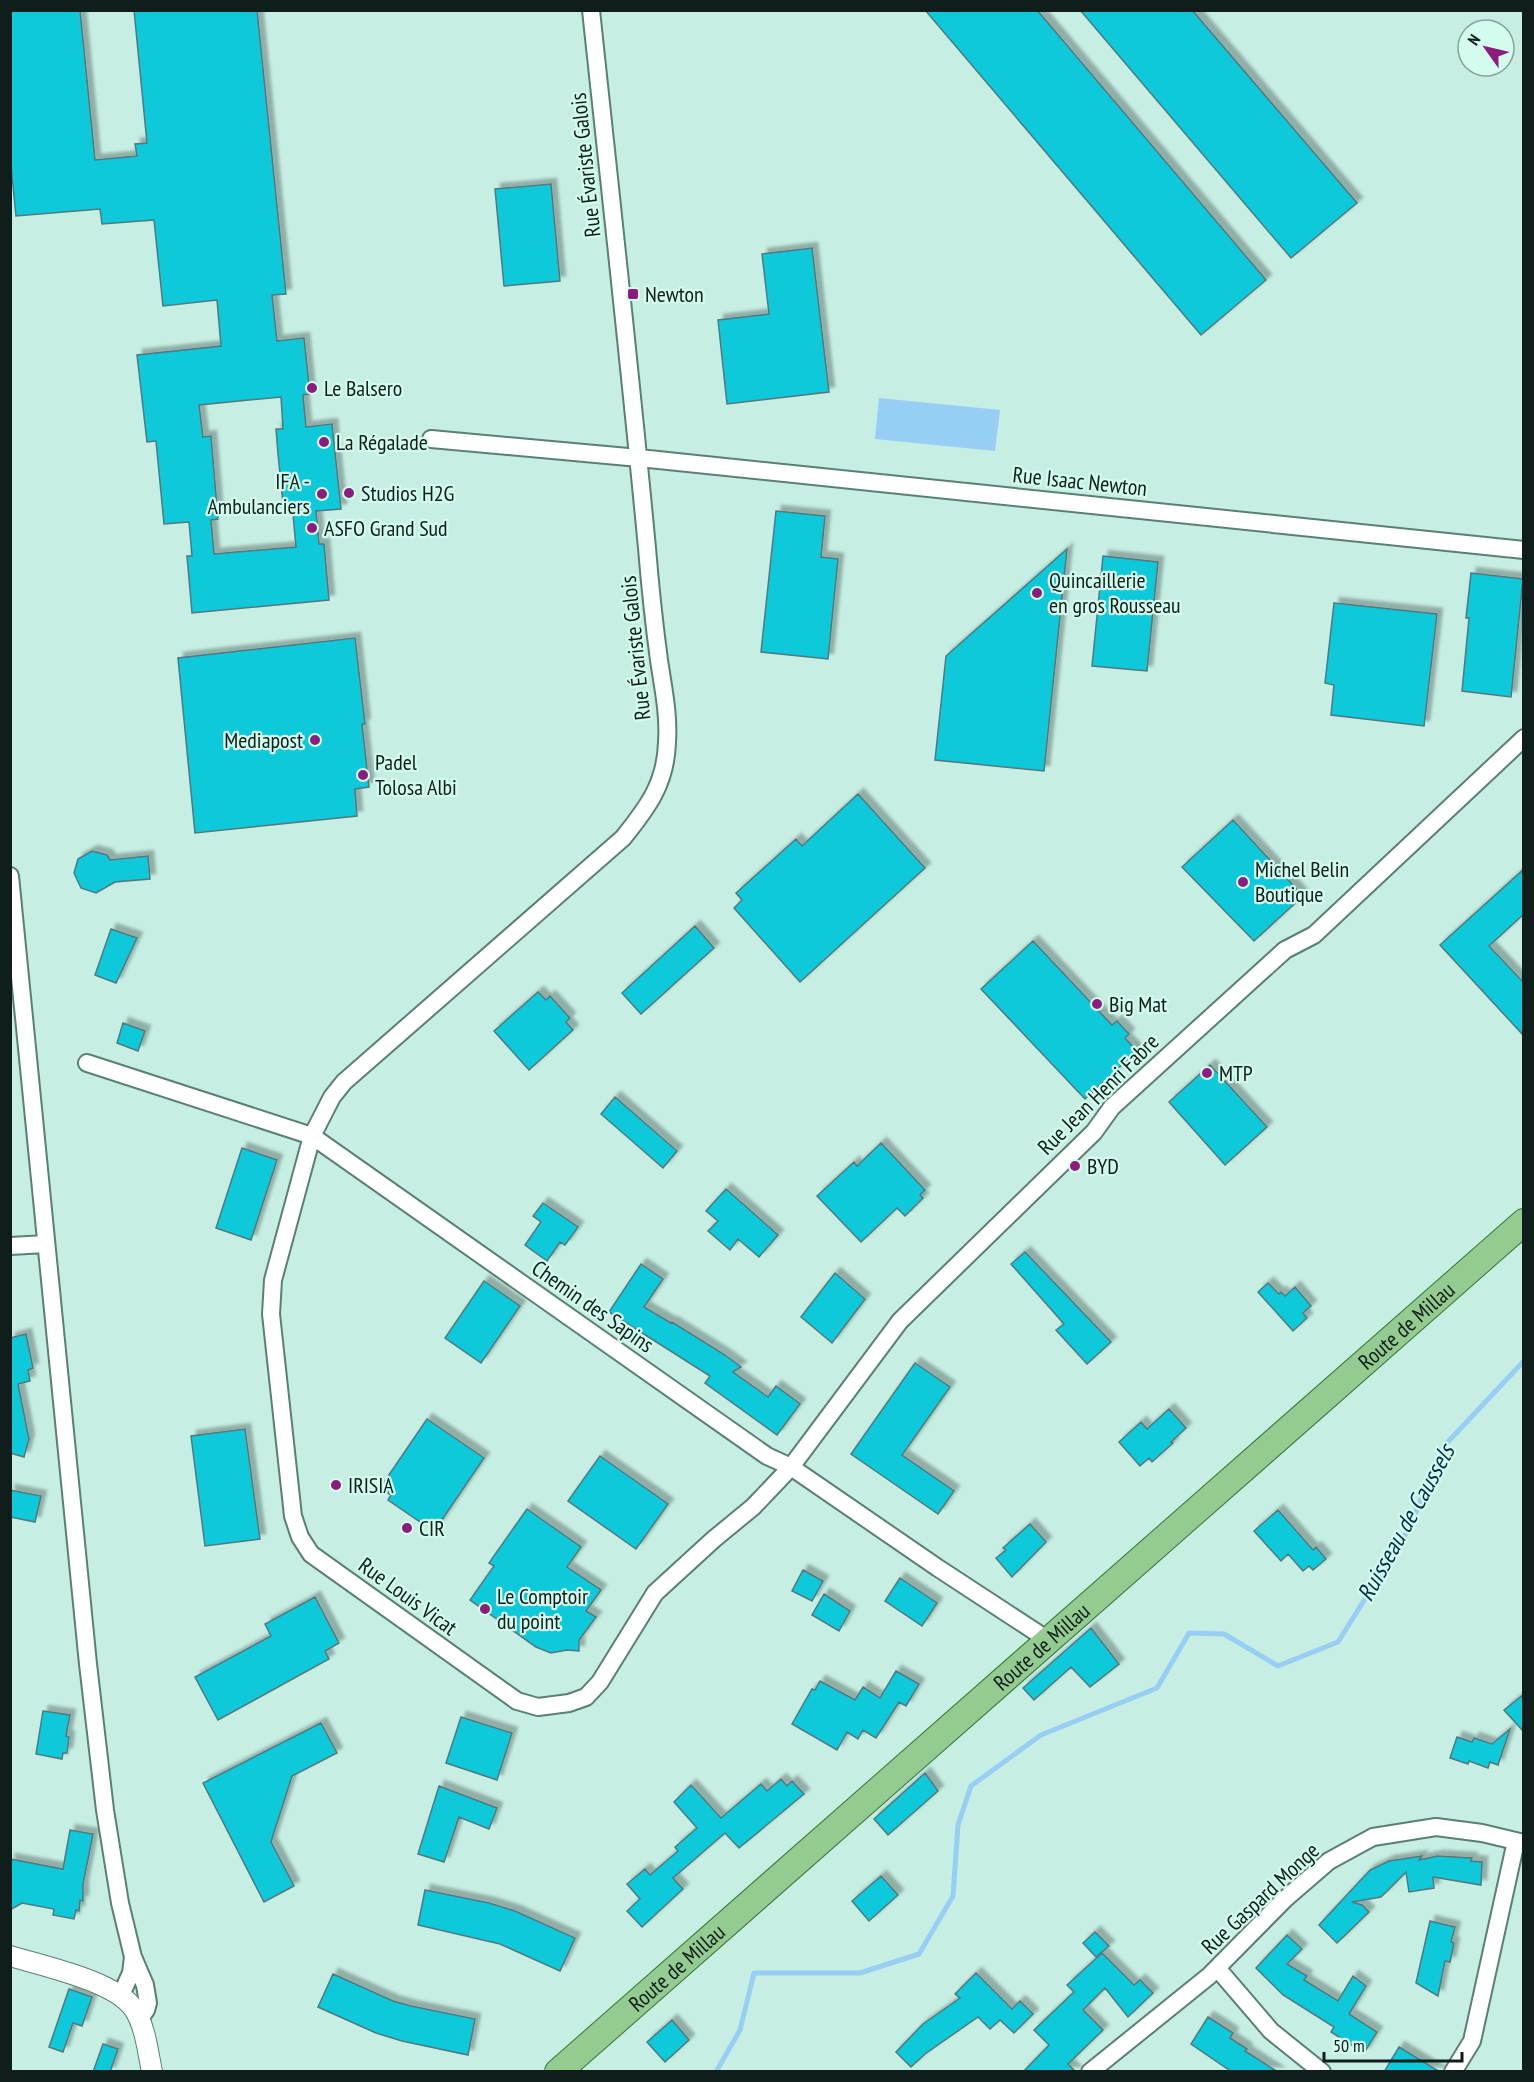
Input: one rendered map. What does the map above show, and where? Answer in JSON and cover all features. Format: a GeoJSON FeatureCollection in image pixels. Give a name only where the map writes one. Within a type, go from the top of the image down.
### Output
{"type":"FeatureCollection","features":[{"type":"Feature","properties":{"kind":"main road","name":"Route de Millau"},"geometry":{"type":"LineString","coordinates":[[558,2072],[1524,1222]]}},
{"type":"Feature","properties":{"kind":"street","name":"Rue Évariste Galois"},"geometry":{"type":"LineString","coordinates":[[312,1136],[332,1097],[344,1082],[622,838],[654,797],[663,774],[668,743],[667,721],[653,613],[639,458],[591,10]]}},
{"type":"Feature","properties":{"kind":"street","name":"Rue Isaac Newton"},"geometry":{"type":"LineString","coordinates":[[431,439],[639,458],[1521,550]]}},
{"type":"Feature","properties":{"kind":"street","name":"Rue Jean Henri Fabre"},"geometry":{"type":"LineString","coordinates":[[791,1467],[900,1321],[1094,1131],[1112,1107],[1285,950],[1314,935],[1524,738]]}},
{"type":"Feature","properties":{"kind":"street"},"geometry":{"type":"LineString","coordinates":[[10,876],[88,1664],[105,1810],[120,1903],[133,1957],[145,1985],[148,2003],[139,2020]]}},
{"type":"Feature","properties":{"kind":"street","name":"Chemin des Sapins"},"geometry":{"type":"LineString","coordinates":[[87,1063],[312,1136],[767,1456],[791,1467],[1048,1640]]}},
{"type":"Feature","properties":{"kind":"street","name":"Rue Louis Vicat"},"geometry":{"type":"LineString","coordinates":[[312,1136],[273,1280],[271,1314],[293,1516],[300,1537],[311,1554],[517,1701],[538,1707],[569,1703],[586,1697],[600,1682],[655,1593],[753,1507],[791,1467]]}},
{"type":"Feature","properties":{"kind":"street"},"geometry":{"type":"LineString","coordinates":[[10,1246],[46,1244]]}},
{"type":"Feature","properties":{"kind":"street","name":"Rue Gaspard Monge"},"geometry":{"type":"LineString","coordinates":[[1090,2072],[1217,1968],[1285,1899],[1329,1862],[1373,1837],[1436,1827],[1482,1833],[1520,1842]]}},
{"type":"Feature","properties":{"kind":"street"},"geometry":{"type":"LineString","coordinates":[[1453,2072],[1472,2041],[1520,1842]]}},
{"type":"Feature","properties":{"kind":"street"},"geometry":{"type":"LineString","coordinates":[[10,1956],[87,1980],[121,1995],[135,2009],[152,2072]]}},
{"type":"Feature","properties":{"kind":"street"},"geometry":{"type":"LineString","coordinates":[[121,1995],[131,1972],[133,1957]]}},
{"type":"Feature","properties":{"kind":"street"},"geometry":{"type":"LineString","coordinates":[[1217,1968],[1271,2031],[1322,2072]]}},
{"type":"Feature","properties":{"kind":"water"},"geometry":{"type":"Polygon","coordinates":[[[879,398],[1000,410],[995,451],[875,439],[879,398]]]}},
{"type":"Feature","properties":{"kind":"building"},"geometry":{"type":"Polygon","coordinates":[[[10,10],[80,10],[95,160],[137,156],[135,144],[147,143],[134,10],[257,10],[286,294],[272,295],[277,341],[304,338],[310,394],[303,395],[306,427],[332,424],[341,509],[316,511],[319,544],[324,544],[329,600],[192,613],[187,556],[192,556],[189,522],[164,524],[156,441],[147,442],[137,355],[221,346],[217,300],[163,306],[154,220],[102,224],[100,209],[16,216],[10,156],[10,10]],[[281,397],[199,405],[203,437],[211,436],[218,519],[211,520],[214,554],[296,547],[293,514],[284,514],[276,429],[283,429],[281,397]]]}},
{"type":"Feature","properties":{"kind":"building"},"geometry":{"type":"Polygon","coordinates":[[[925,10],[1037,10],[1266,280],[1201,335],[925,10]]]}},
{"type":"Feature","properties":{"kind":"building"},"geometry":{"type":"Polygon","coordinates":[[[1080,10],[1192,10],[1357,203],[1291,258],[1080,10]]]}},
{"type":"Feature","properties":{"kind":"building"},"geometry":{"type":"Polygon","coordinates":[[[551,184],[560,281],[504,286],[495,189],[551,184]]]}},
{"type":"Feature","properties":{"kind":"building"},"geometry":{"type":"Polygon","coordinates":[[[812,248],[829,392],[727,404],[718,320],[769,314],[762,254],[812,248]]]}},
{"type":"Feature","properties":{"kind":"building"},"geometry":{"type":"Polygon","coordinates":[[[776,511],[825,516],[821,557],[838,559],[828,659],[761,652],[776,511]]]}},
{"type":"Feature","properties":{"kind":"building"},"geometry":{"type":"Polygon","coordinates":[[[1067,549],[1044,771],[935,760],[946,656],[1067,549]]]}},
{"type":"Feature","properties":{"kind":"building"},"geometry":{"type":"Polygon","coordinates":[[[1103,556],[1158,562],[1147,671],[1092,666],[1103,556]]]}},
{"type":"Feature","properties":{"kind":"building"},"geometry":{"type":"Polygon","coordinates":[[[1471,573],[1523,579],[1511,697],[1462,691],[1471,573]]]}},
{"type":"Feature","properties":{"kind":"building"},"geometry":{"type":"Polygon","coordinates":[[[1334,603],[1437,614],[1424,726],[1331,715],[1334,685],[1325,683],[1334,603]]]}},
{"type":"Feature","properties":{"kind":"building"},"geometry":{"type":"Polygon","coordinates":[[[355,638],[365,724],[362,724],[369,787],[355,789],[357,816],[195,833],[178,658],[355,638]]]}},
{"type":"Feature","properties":{"kind":"building"},"geometry":{"type":"Polygon","coordinates":[[[858,794],[925,868],[800,982],[734,908],[742,900],[736,893],[796,839],[802,846],[858,794]]]}},
{"type":"Feature","properties":{"kind":"building","name":"Michel Belin Boutique"},"geometry":{"type":"Polygon","coordinates":[[[1233,820],[1303,896],[1254,941],[1182,867],[1233,820]]]}},
{"type":"Feature","properties":{"kind":"building"},"geometry":{"type":"Polygon","coordinates":[[[92,851],[107,855],[110,860],[148,856],[150,879],[115,882],[96,893],[81,888],[74,873],[78,859],[92,851]]]}},
{"type":"Feature","properties":{"kind":"building"},"geometry":{"type":"Polygon","coordinates":[[[1524,869],[1524,914],[1489,946],[1524,983],[1524,1036],[1440,945],[1524,869]]]}},
{"type":"Feature","properties":{"kind":"building"},"geometry":{"type":"Polygon","coordinates":[[[695,926],[714,948],[641,1014],[622,993],[695,926]]]}},
{"type":"Feature","properties":{"kind":"building"},"geometry":{"type":"Polygon","coordinates":[[[111,929],[137,938],[116,983],[95,975],[111,929]]]}},
{"type":"Feature","properties":{"kind":"building"},"geometry":{"type":"Polygon","coordinates":[[[1033,941],[1112,1025],[1117,1021],[1129,1034],[1125,1038],[1137,1051],[1085,1099],[981,989],[1033,941]]]}},
{"type":"Feature","properties":{"kind":"building"},"geometry":{"type":"Polygon","coordinates":[[[538,992],[546,1000],[550,996],[570,1018],[566,1022],[573,1030],[529,1070],[494,1031],[538,992]]]}},
{"type":"Feature","properties":{"kind":"building"},"geometry":{"type":"Polygon","coordinates":[[[123,1023],[145,1031],[138,1051],[117,1043],[123,1023]]]}},
{"type":"Feature","properties":{"kind":"building"},"geometry":{"type":"Polygon","coordinates":[[[1210,1065],[1267,1127],[1225,1165],[1169,1102],[1210,1065]]]}},
{"type":"Feature","properties":{"kind":"building"},"geometry":{"type":"Polygon","coordinates":[[[615,1097],[677,1151],[663,1168],[601,1114],[615,1097]]]}},
{"type":"Feature","properties":{"kind":"building"},"geometry":{"type":"Polygon","coordinates":[[[881,1143],[925,1190],[920,1195],[923,1198],[905,1216],[897,1208],[861,1242],[817,1196],[854,1162],[857,1166],[881,1143]]]}},
{"type":"Feature","properties":{"kind":"building"},"geometry":{"type":"Polygon","coordinates":[[[242,1148],[277,1160],[251,1240],[216,1228],[242,1148]]]}},
{"type":"Feature","properties":{"kind":"building"},"geometry":{"type":"Polygon","coordinates":[[[726,1189],[778,1235],[759,1257],[738,1239],[730,1250],[708,1231],[718,1221],[706,1211],[726,1189]]]}},
{"type":"Feature","properties":{"kind":"building"},"geometry":{"type":"Polygon","coordinates":[[[543,1203],[578,1227],[565,1245],[560,1242],[547,1261],[525,1245],[541,1222],[533,1216],[543,1203]]]}},
{"type":"Feature","properties":{"kind":"building"},"geometry":{"type":"Polygon","coordinates":[[[1025,1252],[1111,1342],[1087,1364],[1056,1330],[1064,1324],[1011,1264],[1025,1252]]]}},
{"type":"Feature","properties":{"kind":"building"},"geometry":{"type":"Polygon","coordinates":[[[641,1264],[663,1279],[644,1307],[725,1355],[741,1367],[733,1372],[768,1397],[776,1386],[800,1404],[777,1435],[705,1383],[710,1376],[609,1312],[641,1264]]]}},
{"type":"Feature","properties":{"kind":"building"},"geometry":{"type":"Polygon","coordinates":[[[835,1273],[865,1299],[832,1343],[801,1317],[835,1273]]]}},
{"type":"Feature","properties":{"kind":"building"},"geometry":{"type":"Polygon","coordinates":[[[484,1281],[520,1306],[481,1363],[445,1338],[484,1281]]]}},
{"type":"Feature","properties":{"kind":"building"},"geometry":{"type":"Polygon","coordinates":[[[1268,1283],[1279,1294],[1281,1292],[1285,1296],[1295,1287],[1311,1306],[1303,1313],[1307,1318],[1293,1331],[1258,1292],[1268,1283]]]}},
{"type":"Feature","properties":{"kind":"building"},"geometry":{"type":"Polygon","coordinates":[[[26,1334],[33,1368],[28,1370],[30,1381],[18,1384],[29,1439],[24,1457],[10,1453],[10,1338],[26,1334]]]}},
{"type":"Feature","properties":{"kind":"building"},"geometry":{"type":"Polygon","coordinates":[[[915,1363],[950,1387],[902,1455],[954,1491],[938,1514],[851,1454],[915,1363]]]}},
{"type":"Feature","properties":{"kind":"building"},"geometry":{"type":"Polygon","coordinates":[[[1169,1409],[1186,1428],[1152,1462],[1149,1458],[1140,1466],[1119,1442],[1141,1422],[1147,1429],[1169,1409]]]}},
{"type":"Feature","properties":{"kind":"building"},"geometry":{"type":"Polygon","coordinates":[[[427,1419],[484,1458],[437,1527],[426,1520],[423,1524],[388,1500],[391,1495],[380,1488],[427,1419]]]}},
{"type":"Feature","properties":{"kind":"building"},"geometry":{"type":"Polygon","coordinates":[[[245,1429],[260,1539],[205,1546],[191,1436],[245,1429]]]}},
{"type":"Feature","properties":{"kind":"building"},"geometry":{"type":"Polygon","coordinates":[[[600,1456],[668,1504],[636,1549],[568,1501],[600,1456]]]}},
{"type":"Feature","properties":{"kind":"building"},"geometry":{"type":"Polygon","coordinates":[[[10,1490],[41,1496],[35,1522],[10,1517],[10,1490]]]}},
{"type":"Feature","properties":{"kind":"building"},"geometry":{"type":"Polygon","coordinates":[[[527,1509],[581,1547],[567,1567],[601,1590],[586,1611],[596,1617],[579,1640],[579,1651],[567,1650],[551,1653],[536,1647],[470,1600],[494,1566],[489,1563],[527,1509]]]}},
{"type":"Feature","properties":{"kind":"building"},"geometry":{"type":"Polygon","coordinates":[[[1278,1510],[1313,1550],[1316,1547],[1326,1559],[1313,1570],[1309,1566],[1303,1571],[1288,1554],[1281,1561],[1254,1531],[1278,1510]]]}},
{"type":"Feature","properties":{"kind":"building"},"geometry":{"type":"Polygon","coordinates":[[[1030,1524],[1046,1542],[1012,1577],[996,1558],[1006,1550],[1003,1548],[1030,1524]]]}},
{"type":"Feature","properties":{"kind":"building"},"geometry":{"type":"Polygon","coordinates":[[[803,1570],[823,1581],[812,1601],[792,1591],[803,1570]]]}},
{"type":"Feature","properties":{"kind":"building"},"geometry":{"type":"Polygon","coordinates":[[[900,1578],[937,1603],[922,1626],[885,1601],[900,1578]]]}},
{"type":"Feature","properties":{"kind":"building"},"geometry":{"type":"Polygon","coordinates":[[[824,1594],[850,1611],[839,1631],[812,1615],[824,1594]]]}},
{"type":"Feature","properties":{"kind":"building"},"geometry":{"type":"Polygon","coordinates":[[[315,1597],[339,1643],[325,1651],[329,1659],[218,1720],[195,1677],[271,1636],[265,1624],[315,1597]]]}},
{"type":"Feature","properties":{"kind":"building"},"geometry":{"type":"Polygon","coordinates":[[[1091,1628],[1119,1664],[1090,1687],[1071,1667],[1034,1700],[1023,1688],[1091,1628]]]}},
{"type":"Feature","properties":{"kind":"building"},"geometry":{"type":"Polygon","coordinates":[[[896,1671],[919,1684],[906,1706],[899,1702],[876,1738],[863,1730],[858,1739],[847,1732],[837,1750],[792,1724],[812,1689],[815,1690],[820,1681],[855,1700],[863,1687],[880,1698],[896,1671]]]}},
{"type":"Feature","properties":{"kind":"building"},"geometry":{"type":"Polygon","coordinates":[[[1524,1694],[1524,1732],[1504,1710],[1524,1694]]]}},
{"type":"Feature","properties":{"kind":"building"},"geometry":{"type":"Polygon","coordinates":[[[43,1711],[70,1715],[66,1736],[69,1737],[67,1753],[63,1753],[62,1759],[36,1754],[43,1711]]]}},
{"type":"Feature","properties":{"kind":"building"},"geometry":{"type":"Polygon","coordinates":[[[461,1717],[512,1733],[497,1780],[446,1763],[461,1717]]]}},
{"type":"Feature","properties":{"kind":"building"},"geometry":{"type":"Polygon","coordinates":[[[321,1723],[337,1753],[292,1776],[271,1842],[294,1886],[264,1902],[203,1783],[321,1723]]]}},
{"type":"Feature","properties":{"kind":"building"},"geometry":{"type":"Polygon","coordinates":[[[1510,1729],[1498,1765],[1490,1762],[1488,1768],[1469,1761],[1468,1764],[1450,1758],[1457,1737],[1472,1742],[1474,1738],[1492,1744],[1510,1729]]]}},
{"type":"Feature","properties":{"kind":"building"},"geometry":{"type":"Polygon","coordinates":[[[925,1773],[938,1791],[888,1835],[874,1819],[925,1773]]]}},
{"type":"Feature","properties":{"kind":"building"},"geometry":{"type":"Polygon","coordinates":[[[781,1779],[787,1786],[792,1781],[804,1794],[739,1848],[725,1833],[673,1878],[683,1889],[642,1927],[627,1911],[640,1899],[627,1884],[645,1869],[650,1875],[678,1851],[675,1847],[697,1828],[674,1802],[691,1785],[721,1818],[761,1784],[767,1791],[781,1779]]]}},
{"type":"Feature","properties":{"kind":"building"},"geometry":{"type":"Polygon","coordinates":[[[439,1786],[497,1808],[489,1829],[459,1817],[444,1862],[418,1854],[439,1786]]]}},
{"type":"Feature","properties":{"kind":"building"},"geometry":{"type":"Polygon","coordinates":[[[70,1830],[93,1834],[83,1884],[83,1901],[80,1900],[79,1911],[76,1910],[74,1919],[53,1915],[54,1909],[22,1903],[10,1910],[10,1859],[63,1869],[70,1830]]]}},
{"type":"Feature","properties":{"kind":"building"},"geometry":{"type":"Polygon","coordinates":[[[1422,1856],[1419,1860],[1437,1856],[1472,1858],[1471,1861],[1482,1862],[1481,1885],[1433,1877],[1434,1888],[1409,1892],[1406,1872],[1381,1897],[1352,1902],[1362,1905],[1369,1912],[1337,1943],[1319,1925],[1370,1870],[1389,1861],[1422,1856]]]}},
{"type":"Feature","properties":{"kind":"building"},"geometry":{"type":"Polygon","coordinates":[[[881,1876],[898,1895],[869,1921],[852,1901],[881,1876]]]}},
{"type":"Feature","properties":{"kind":"building"},"geometry":{"type":"Polygon","coordinates":[[[425,1890],[489,1903],[515,1911],[575,1938],[560,1971],[500,1944],[418,1925],[425,1890]]]}},
{"type":"Feature","properties":{"kind":"building"},"geometry":{"type":"Polygon","coordinates":[[[1430,1921],[1455,1927],[1451,1942],[1454,1943],[1450,1962],[1445,1961],[1438,1996],[1416,1983],[1430,1921]]]}},
{"type":"Feature","properties":{"kind":"building"},"geometry":{"type":"Polygon","coordinates":[[[1095,1932],[1109,1946],[1096,1957],[1083,1943],[1095,1932]]]}},
{"type":"Feature","properties":{"kind":"building"},"geometry":{"type":"Polygon","coordinates":[[[1287,1935],[1302,1949],[1287,1964],[1307,1976],[1304,1980],[1338,2001],[1353,1976],[1366,1986],[1349,2014],[1377,2032],[1364,2053],[1331,2032],[1334,2027],[1283,1995],[1256,1968],[1287,1935]]]}},
{"type":"Feature","properties":{"kind":"building"},"geometry":{"type":"Polygon","coordinates":[[[1102,1953],[1134,1985],[1140,1980],[1153,1993],[1128,2017],[1105,1988],[1083,2010],[1103,2030],[1068,2064],[1076,2072],[1023,2072],[1049,2045],[1034,2030],[1074,1992],[1067,1985],[1102,1953]]]}},
{"type":"Feature","properties":{"kind":"building"},"geometry":{"type":"Polygon","coordinates":[[[976,1973],[1012,2009],[1020,2001],[1033,2014],[1014,2033],[1000,2020],[990,2029],[978,2017],[925,2054],[911,2067],[896,2052],[923,2024],[960,1998],[955,1994],[976,1973]]]}},
{"type":"Feature","properties":{"kind":"building"},"geometry":{"type":"Polygon","coordinates":[[[333,1974],[393,2001],[475,2019],[468,2055],[376,2033],[318,2007],[333,1974]]]}},
{"type":"Feature","properties":{"kind":"building"},"geometry":{"type":"Polygon","coordinates":[[[69,1989],[92,1997],[82,2026],[73,2023],[63,2052],[49,2047],[69,1989]]]}},
{"type":"Feature","properties":{"kind":"building"},"geometry":{"type":"Polygon","coordinates":[[[1208,2017],[1233,2033],[1230,2038],[1247,2049],[1245,2051],[1278,2072],[1232,2072],[1191,2044],[1208,2017]]]}},
{"type":"Feature","properties":{"kind":"building"},"geometry":{"type":"Polygon","coordinates":[[[672,2020],[689,2040],[665,2062],[647,2042],[672,2020]]]}},
{"type":"Feature","properties":{"kind":"building"},"geometry":{"type":"Polygon","coordinates":[[[103,2044],[118,2049],[110,2072],[93,2072],[103,2044]]]}},
{"type":"Feature","properties":{"kind":"building"},"geometry":{"type":"Polygon","coordinates":[[[1399,2047],[1440,2072],[1384,2072],[1399,2047]]]}},
{"type":"Feature","properties":{"kind":"waterway","name":"Ruisseau de Caussels"},"geometry":{"type":"LineString","coordinates":[[716,2072],[740,2030],[754,1973],[860,1973],[919,1954],[953,1896],[958,1825],[971,1786],[1041,1735],[1157,1688],[1189,1633],[1224,1634],[1278,1666],[1338,1642],[1408,1530],[1444,1446],[1524,1361]]}},
{"type":"Feature","properties":{"kind":"place","name":"Newton"},"geometry":{"type":"Point","coordinates":[633,294]}},
{"type":"Feature","properties":{"kind":"place","name":"Le Balsero"},"geometry":{"type":"Point","coordinates":[312,388]}},
{"type":"Feature","properties":{"kind":"place","name":"La Régalade"},"geometry":{"type":"Point","coordinates":[324,442]}},
{"type":"Feature","properties":{"kind":"place","name":"Studios H2G"},"geometry":{"type":"Point","coordinates":[349,493]}},
{"type":"Feature","properties":{"kind":"place","name":"IFA - Ambulanciers"},"geometry":{"type":"Point","coordinates":[322,494]}},
{"type":"Feature","properties":{"kind":"place","name":"ASFO Grand Sud"},"geometry":{"type":"Point","coordinates":[312,528]}},
{"type":"Feature","properties":{"kind":"place","name":"Quincaillerie en gros Rousseau"},"geometry":{"type":"Point","coordinates":[1037,593]}},
{"type":"Feature","properties":{"kind":"place","name":"Mediapost"},"geometry":{"type":"Point","coordinates":[315,740]}},
{"type":"Feature","properties":{"kind":"place","name":"Padel Tolosa Albi"},"geometry":{"type":"Point","coordinates":[363,775]}},
{"type":"Feature","properties":{"kind":"place","name":"Michel Belin Boutique"},"geometry":{"type":"Point","coordinates":[1243,882]}},
{"type":"Feature","properties":{"kind":"place","name":"Big Mat"},"geometry":{"type":"Point","coordinates":[1097,1004]}},
{"type":"Feature","properties":{"kind":"place","name":"MTP"},"geometry":{"type":"Point","coordinates":[1207,1073]}},
{"type":"Feature","properties":{"kind":"place","name":"BYD"},"geometry":{"type":"Point","coordinates":[1075,1166]}},
{"type":"Feature","properties":{"kind":"place","name":"IRISIA"},"geometry":{"type":"Point","coordinates":[336,1485]}},
{"type":"Feature","properties":{"kind":"place","name":"CIR"},"geometry":{"type":"Point","coordinates":[407,1528]}},
{"type":"Feature","properties":{"kind":"place","name":"Le Comptoir du point"},"geometry":{"type":"Point","coordinates":[485,1609]}}]}
